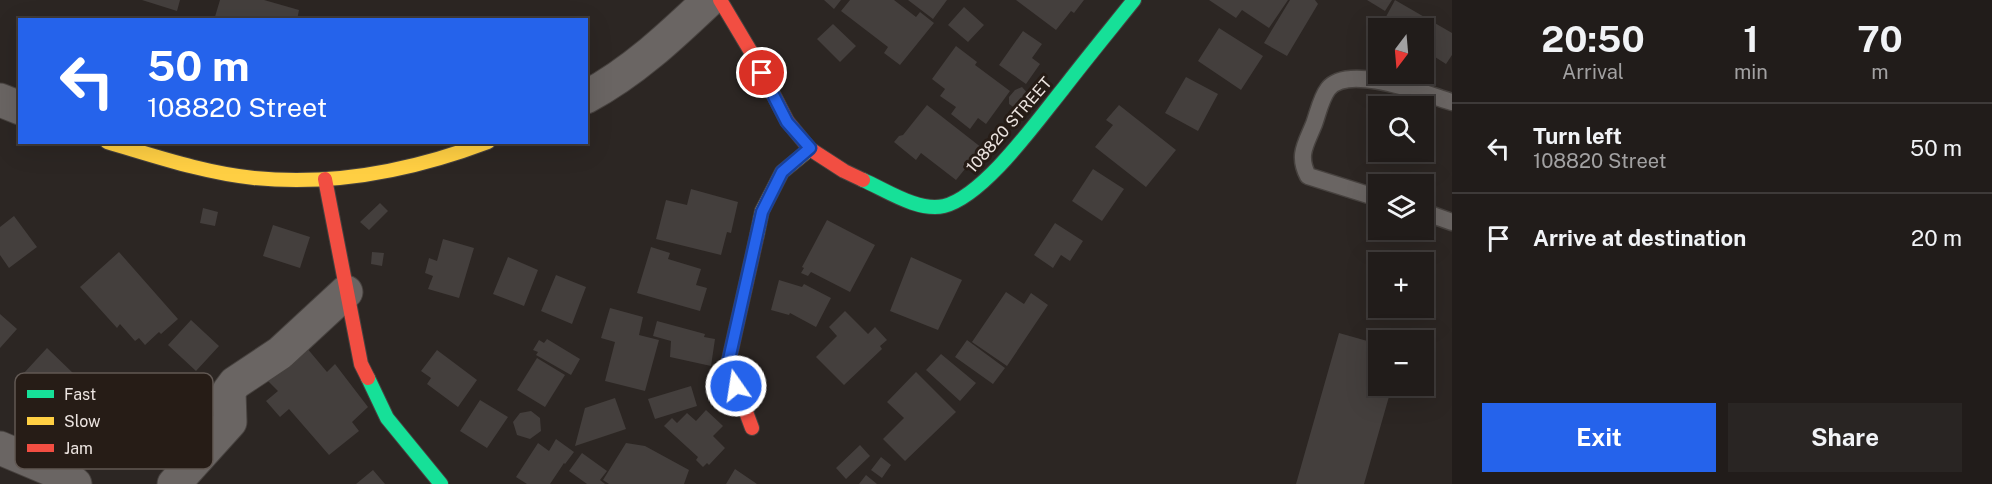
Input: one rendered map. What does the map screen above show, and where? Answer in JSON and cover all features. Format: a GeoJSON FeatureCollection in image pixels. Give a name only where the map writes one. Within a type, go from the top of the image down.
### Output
{"type":"FeatureCollection","features":[{"type":"Feature","properties":{"kind":"street"},"geometry":{"type":"LineString","coordinates":[[588,96],[613,82],[670,36],[709,0]]}},
{"type":"Feature","properties":{"kind":"street","name":"108820 STREET"},"geometry":{"type":"LineString","coordinates":[[720,0],[754,57],[787,122],[810,148],[844,171],[922,207],[943,206],[963,198],[983,182],[1025,136],[1134,0]]}},
{"type":"Feature","properties":{"kind":"street"},"geometry":{"type":"LineString","coordinates":[[0,100],[18,107]]}},
{"type":"Feature","properties":{"kind":"street"},"geometry":{"type":"LineString","coordinates":[[114,144],[211,171],[255,178],[325,179],[391,170],[463,153],[483,144]]}},
{"type":"Feature","properties":{"kind":"street"},"geometry":{"type":"LineString","coordinates":[[752,428],[728,364],[762,212],[782,172],[810,148]]}},
{"type":"Feature","properties":{"kind":"street"},"geometry":{"type":"LineString","coordinates":[[325,179],[361,364],[387,418],[441,484]]}},
{"type":"Feature","properties":{"kind":"street"},"geometry":{"type":"LineString","coordinates":[[213,441],[230,422],[229,391],[235,383],[280,353],[346,292]]}},
{"type":"Feature","properties":{"kind":"street"},"geometry":{"type":"LineString","coordinates":[[0,448],[15,454]]}},
{"type":"Feature","properties":{"kind":"street"},"geometry":{"type":"LineString","coordinates":[[50,469],[64,475],[75,484]]}},
{"type":"Feature","properties":{"kind":"street"},"geometry":{"type":"LineString","coordinates":[[174,484],[188,469]]}},
{"type":"Feature","properties":{"kind":"lane"},"geometry":{"type":"LineString","coordinates":[[1368,195],[1308,176],[1302,165],[1303,150],[1328,89],[1340,80],[1373,79],[1452,102]]}},
{"type":"Feature","properties":{"kind":"lane"},"geometry":{"type":"LineString","coordinates":[[1434,216],[1452,222]]}},
{"type":"Feature","properties":{"kind":"building"},"geometry":{"type":"Polygon","coordinates":[[[142,0],[180,0],[177,11],[142,0]]]}},
{"type":"Feature","properties":{"kind":"building"},"geometry":{"type":"Polygon","coordinates":[[[220,0],[264,0],[299,10],[297,18],[215,18],[220,0]]]}},
{"type":"Feature","properties":{"kind":"building"},"geometry":{"type":"Polygon","coordinates":[[[824,0],[841,0],[834,9],[824,0]]]}},
{"type":"Feature","properties":{"kind":"building"},"geometry":{"type":"Polygon","coordinates":[[[850,0],[894,0],[916,17],[920,12],[934,23],[900,65],[884,53],[888,47],[841,11],[850,0]]]}},
{"type":"Feature","properties":{"kind":"building"},"geometry":{"type":"Polygon","coordinates":[[[908,0],[947,0],[933,19],[908,0]]]}},
{"type":"Feature","properties":{"kind":"building"},"geometry":{"type":"Polygon","coordinates":[[[1016,0],[1084,0],[1074,13],[1071,11],[1056,30],[1016,0]]]}},
{"type":"Feature","properties":{"kind":"building"},"geometry":{"type":"Polygon","coordinates":[[[1209,0],[1288,0],[1269,28],[1242,10],[1236,18],[1209,0]]]}},
{"type":"Feature","properties":{"kind":"building"},"geometry":{"type":"Polygon","coordinates":[[[1290,0],[1315,0],[1318,4],[1287,56],[1264,43],[1290,0]]]}},
{"type":"Feature","properties":{"kind":"building"},"geometry":{"type":"Polygon","coordinates":[[[1367,0],[1392,0],[1385,11],[1367,0]]]}},
{"type":"Feature","properties":{"kind":"building"},"geometry":{"type":"Polygon","coordinates":[[[1395,0],[1426,18],[1385,18],[1395,0]]]}},
{"type":"Feature","properties":{"kind":"building"},"geometry":{"type":"Polygon","coordinates":[[[964,7],[984,25],[968,42],[948,25],[964,7]]]}},
{"type":"Feature","properties":{"kind":"building"},"geometry":{"type":"Polygon","coordinates":[[[1434,23],[1452,33],[1452,55],[1446,64],[1434,56],[1434,23]]]}},
{"type":"Feature","properties":{"kind":"building"},"geometry":{"type":"Polygon","coordinates":[[[833,24],[856,46],[840,62],[817,39],[833,24]]]}},
{"type":"Feature","properties":{"kind":"building"},"geometry":{"type":"Polygon","coordinates":[[[1219,28],[1263,56],[1241,90],[1198,61],[1219,28]]]}},
{"type":"Feature","properties":{"kind":"building"},"geometry":{"type":"Polygon","coordinates":[[[1023,31],[1042,44],[1032,58],[1040,64],[1026,84],[999,65],[1023,31]]]}},
{"type":"Feature","properties":{"kind":"building"},"geometry":{"type":"Polygon","coordinates":[[[956,46],[977,62],[975,65],[1010,91],[986,124],[978,118],[970,129],[951,114],[956,107],[940,96],[945,89],[932,79],[956,46]]]}},
{"type":"Feature","properties":{"kind":"building"},"geometry":{"type":"Polygon","coordinates":[[[1186,77],[1218,94],[1198,131],[1165,113],[1186,77]]]}},
{"type":"Feature","properties":{"kind":"building"},"geometry":{"type":"Polygon","coordinates":[[[1022,87],[1030,96],[1031,103],[1025,110],[1018,110],[1009,104],[1009,97],[1015,90],[1022,87]]]}},
{"type":"Feature","properties":{"kind":"building"},"geometry":{"type":"Polygon","coordinates":[[[927,105],[982,148],[956,180],[921,153],[916,160],[894,142],[903,135],[927,105]]]}},
{"type":"Feature","properties":{"kind":"building"},"geometry":{"type":"Polygon","coordinates":[[[1119,105],[1176,150],[1146,187],[1095,147],[1113,125],[1106,120],[1119,105]]]}},
{"type":"Feature","properties":{"kind":"building"},"geometry":{"type":"Polygon","coordinates":[[[1093,169],[1124,189],[1102,221],[1072,201],[1093,169]]]}},
{"type":"Feature","properties":{"kind":"building"},"geometry":{"type":"Polygon","coordinates":[[[691,189],[738,202],[731,233],[727,232],[721,255],[656,239],[666,200],[687,205],[691,189]]]}},
{"type":"Feature","properties":{"kind":"building"},"geometry":{"type":"Polygon","coordinates":[[[380,203],[388,211],[369,230],[360,222],[380,203]]]}},
{"type":"Feature","properties":{"kind":"building"},"geometry":{"type":"Polygon","coordinates":[[[203,208],[218,212],[215,226],[200,223],[203,208]]]}},
{"type":"Feature","properties":{"kind":"building"},"geometry":{"type":"Polygon","coordinates":[[[14,216],[37,247],[9,268],[0,255],[0,227],[14,216]]]}},
{"type":"Feature","properties":{"kind":"building"},"geometry":{"type":"Polygon","coordinates":[[[827,220],[875,245],[850,292],[811,272],[808,276],[801,273],[827,220]]]}},
{"type":"Feature","properties":{"kind":"building"},"geometry":{"type":"Polygon","coordinates":[[[1055,223],[1083,241],[1070,261],[1061,255],[1053,268],[1034,255],[1055,223]]]}},
{"type":"Feature","properties":{"kind":"building"},"geometry":{"type":"Polygon","coordinates":[[[273,225],[310,237],[300,268],[263,256],[273,225]]]}},
{"type":"Feature","properties":{"kind":"building"},"geometry":{"type":"Polygon","coordinates":[[[443,239],[474,248],[459,298],[428,289],[433,276],[425,273],[429,258],[437,261],[443,239]]]}},
{"type":"Feature","properties":{"kind":"building"},"geometry":{"type":"Polygon","coordinates":[[[651,247],[670,253],[668,259],[701,269],[696,285],[707,288],[700,311],[637,293],[651,247]]]}},
{"type":"Feature","properties":{"kind":"building"},"geometry":{"type":"Polygon","coordinates":[[[119,252],[178,319],[145,345],[139,338],[135,341],[120,324],[117,328],[80,287],[119,252]]]}},
{"type":"Feature","properties":{"kind":"building"},"geometry":{"type":"Polygon","coordinates":[[[372,252],[384,253],[382,266],[371,264],[372,252]]]}},
{"type":"Feature","properties":{"kind":"building"},"geometry":{"type":"Polygon","coordinates":[[[508,257],[538,270],[524,306],[493,294],[508,257]]]}},
{"type":"Feature","properties":{"kind":"building"},"geometry":{"type":"Polygon","coordinates":[[[911,257],[962,280],[938,330],[890,311],[911,257]]]}},
{"type":"Feature","properties":{"kind":"building"},"geometry":{"type":"Polygon","coordinates":[[[556,275],[586,287],[572,324],[541,311],[556,275]]]}},
{"type":"Feature","properties":{"kind":"building"},"geometry":{"type":"Polygon","coordinates":[[[779,280],[802,287],[804,284],[831,298],[816,327],[790,313],[789,315],[771,310],[779,280]]]}},
{"type":"Feature","properties":{"kind":"building"},"geometry":{"type":"Polygon","coordinates":[[[1006,292],[1024,304],[1031,293],[1048,305],[1007,366],[972,342],[1006,292]]]}},
{"type":"Feature","properties":{"kind":"building"},"geometry":{"type":"Polygon","coordinates":[[[610,308],[643,317],[639,335],[659,340],[645,391],[605,381],[615,342],[601,338],[610,308]]]}},
{"type":"Feature","properties":{"kind":"building"},"geometry":{"type":"Polygon","coordinates":[[[845,311],[868,334],[875,327],[887,340],[880,346],[882,349],[844,385],[816,357],[837,336],[829,327],[845,311]]]}},
{"type":"Feature","properties":{"kind":"building"},"geometry":{"type":"Polygon","coordinates":[[[0,314],[17,329],[0,348],[0,314]]]}},
{"type":"Feature","properties":{"kind":"building"},"geometry":{"type":"Polygon","coordinates":[[[191,320],[219,346],[196,371],[168,345],[191,320]]]}},
{"type":"Feature","properties":{"kind":"building"},"geometry":{"type":"Polygon","coordinates":[[[657,321],[705,334],[704,337],[715,339],[711,366],[670,357],[671,341],[653,336],[657,321]]]}},
{"type":"Feature","properties":{"kind":"building"},"geometry":{"type":"Polygon","coordinates":[[[1339,333],[1368,341],[1368,396],[1389,396],[1364,484],[1296,484],[1339,333]]]}},
{"type":"Feature","properties":{"kind":"building"},"geometry":{"type":"Polygon","coordinates":[[[547,339],[580,359],[571,375],[536,355],[538,352],[533,350],[539,340],[544,343],[547,339]]]}},
{"type":"Feature","properties":{"kind":"building"},"geometry":{"type":"Polygon","coordinates":[[[967,340],[1005,368],[993,384],[955,357],[967,340]]]}},
{"type":"Feature","properties":{"kind":"building"},"geometry":{"type":"Polygon","coordinates":[[[306,347],[327,372],[335,364],[368,407],[352,422],[359,431],[329,455],[289,409],[280,417],[266,401],[278,391],[266,379],[306,347]]]}},
{"type":"Feature","properties":{"kind":"building"},"geometry":{"type":"Polygon","coordinates":[[[47,348],[73,373],[24,373],[47,348]]]}},
{"type":"Feature","properties":{"kind":"building"},"geometry":{"type":"Polygon","coordinates":[[[437,350],[477,380],[458,407],[427,384],[431,378],[421,371],[437,350]]]}},
{"type":"Feature","properties":{"kind":"building"},"geometry":{"type":"Polygon","coordinates":[[[941,354],[976,383],[960,401],[926,370],[941,354]]]}},
{"type":"Feature","properties":{"kind":"building"},"geometry":{"type":"Polygon","coordinates":[[[537,358],[565,375],[545,407],[517,390],[537,358]]]}},
{"type":"Feature","properties":{"kind":"building"},"geometry":{"type":"Polygon","coordinates":[[[916,372],[956,412],[905,461],[883,439],[904,418],[887,402],[916,372]]]}},
{"type":"Feature","properties":{"kind":"building"},"geometry":{"type":"Polygon","coordinates":[[[691,386],[697,406],[655,419],[648,399],[691,386]]]}},
{"type":"Feature","properties":{"kind":"building"},"geometry":{"type":"Polygon","coordinates":[[[615,398],[626,429],[575,446],[585,408],[615,398]]]}},
{"type":"Feature","properties":{"kind":"building"},"geometry":{"type":"Polygon","coordinates":[[[480,400],[508,417],[487,448],[460,431],[480,400]]]}},
{"type":"Feature","properties":{"kind":"building"},"geometry":{"type":"Polygon","coordinates":[[[706,410],[723,426],[713,436],[725,448],[709,465],[707,463],[703,467],[696,460],[698,457],[664,426],[672,418],[677,423],[687,413],[696,421],[706,410]]]}},
{"type":"Feature","properties":{"kind":"building"},"geometry":{"type":"Polygon","coordinates":[[[531,411],[540,418],[541,431],[530,439],[517,435],[513,422],[520,413],[531,411]]]}},
{"type":"Feature","properties":{"kind":"building"},"geometry":{"type":"Polygon","coordinates":[[[556,439],[574,452],[550,484],[527,484],[516,477],[538,443],[549,451],[556,439]]]}},
{"type":"Feature","properties":{"kind":"building"},"geometry":{"type":"Polygon","coordinates":[[[626,443],[645,446],[689,470],[684,484],[609,484],[603,480],[626,443]]]}},
{"type":"Feature","properties":{"kind":"building"},"geometry":{"type":"Polygon","coordinates":[[[860,445],[870,456],[846,479],[836,468],[860,445]]]}},
{"type":"Feature","properties":{"kind":"building"},"geometry":{"type":"Polygon","coordinates":[[[582,453],[607,471],[600,480],[605,484],[587,484],[569,471],[582,453]]]}},
{"type":"Feature","properties":{"kind":"building"},"geometry":{"type":"Polygon","coordinates":[[[881,457],[891,465],[882,478],[871,470],[881,457]]]}},
{"type":"Feature","properties":{"kind":"building"},"geometry":{"type":"Polygon","coordinates":[[[735,469],[757,484],[726,484],[735,469]]]}},
{"type":"Feature","properties":{"kind":"building"},"geometry":{"type":"Polygon","coordinates":[[[373,470],[385,484],[356,484],[373,470]]]}},
{"type":"Feature","properties":{"kind":"building"},"geometry":{"type":"Polygon","coordinates":[[[866,475],[877,484],[859,484],[866,475]]]}},
{"type":"Feature","properties":{"kind":"traffic: fast"},"geometry":{"type":"LineString","coordinates":[[863,180],[902,199],[924,206],[944,206],[960,199],[976,188],[1009,156],[1134,0]]}},
{"type":"Feature","properties":{"kind":"traffic: fast"},"geometry":{"type":"LineString","coordinates":[[368,378],[387,418],[441,484]]}},
{"type":"Feature","properties":{"kind":"traffic: slow"},"geometry":{"type":"LineString","coordinates":[[114,144],[235,176],[284,180],[343,178],[373,174],[431,161],[482,144]]}},
{"type":"Feature","properties":{"kind":"traffic: slow"},"geometry":{"type":"LineString","coordinates":[[757,235],[762,211],[782,172],[810,149]]}},
{"type":"Feature","properties":{"kind":"traffic: jam"},"geometry":{"type":"LineString","coordinates":[[720,0],[754,57],[787,121],[810,149],[844,171],[863,180]]}},
{"type":"Feature","properties":{"kind":"traffic: jam"},"geometry":{"type":"LineString","coordinates":[[325,179],[361,364],[368,378]]}},
{"type":"Feature","properties":{"kind":"traffic: jam"},"geometry":{"type":"LineString","coordinates":[[752,428],[728,364],[757,235]]}},
{"type":"Feature","properties":{"kind":"route"},"geometry":{"type":"LineString","coordinates":[[736,386],[728,364],[762,212],[782,172],[810,148],[787,122],[762,73]]}}]}
